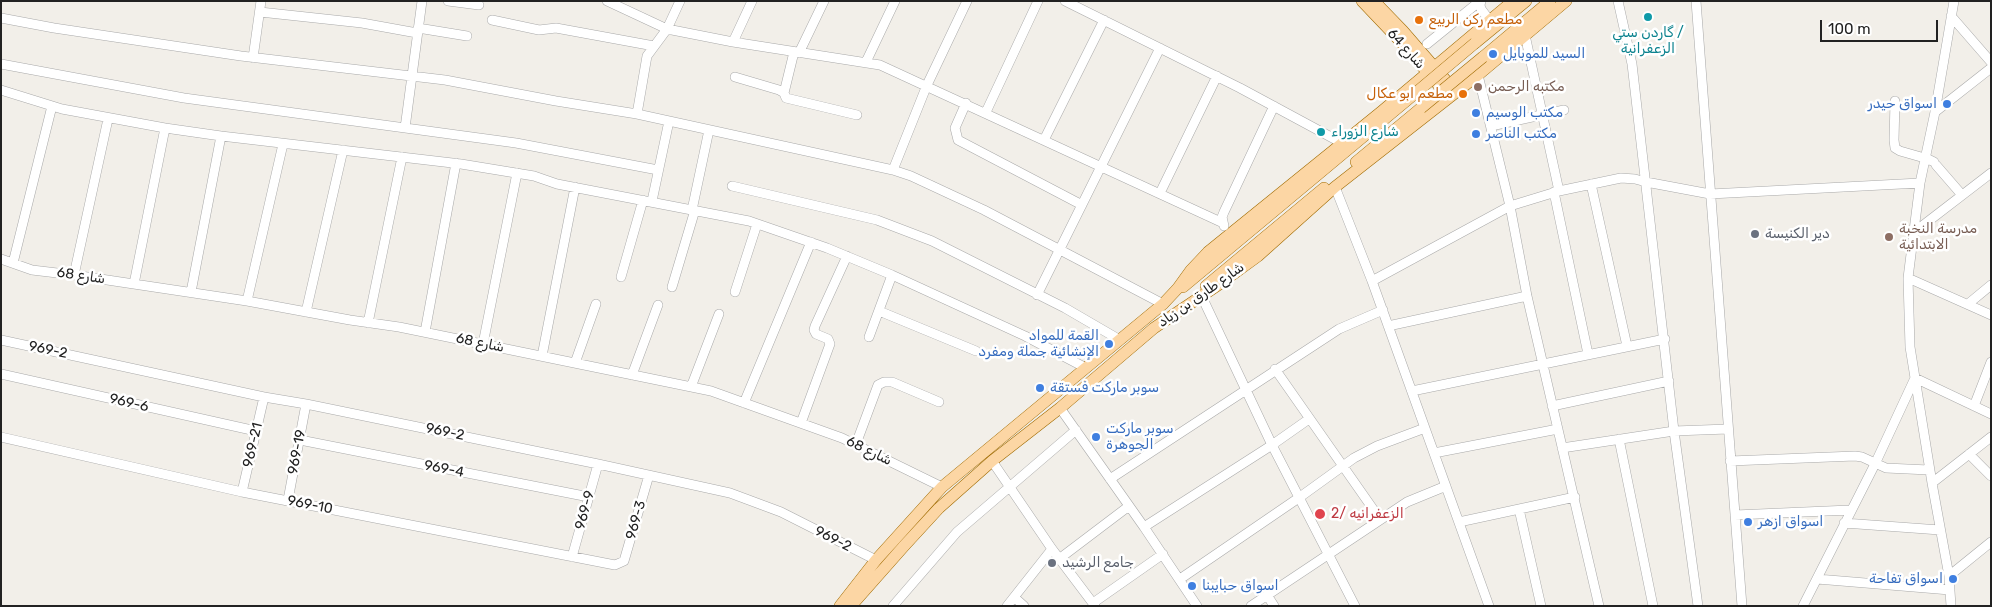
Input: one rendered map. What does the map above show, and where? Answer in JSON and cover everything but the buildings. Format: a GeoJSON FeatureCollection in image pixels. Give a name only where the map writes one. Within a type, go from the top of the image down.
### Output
{"type":"FeatureCollection","features":[{"type":"Feature","properties":{"kind":"main road","name":"شارع 64"},"geometry":{"type":"LineString","coordinates":[[1362,1],[1401,42],[1431,69]]}},
{"type":"Feature","properties":{"kind":"main road","name":"شارع 64"},"geometry":{"type":"LineString","coordinates":[[1374,1],[1453,95]]}},
{"type":"Feature","properties":{"kind":"main road","name":"شارع طارق بن زياد"},"geometry":{"type":"LineString","coordinates":[[840,606],[876,560],[942,487],[1163,304],[1208,252],[1513,1]]}},
{"type":"Feature","properties":{"kind":"main road"},"geometry":{"type":"LineString","coordinates":[[1163,304],[1526,1]]}},
{"type":"Feature","properties":{"kind":"main road"},"geometry":{"type":"LineString","coordinates":[[1154,328],[1550,1]]}},
{"type":"Feature","properties":{"kind":"main road","name":"شارع طارق بن زياد"},"geometry":{"type":"LineString","coordinates":[[851,606],[939,508],[992,461],[1060,408],[1154,328],[1202,297],[1258,256],[1335,187],[1478,75],[1566,1]]}},
{"type":"Feature","properties":{"kind":"street"},"geometry":{"type":"LineString","coordinates":[[253,58],[261,1]]}},
{"type":"Feature","properties":{"kind":"street"},"geometry":{"type":"LineString","coordinates":[[405,128],[422,1]]}},
{"type":"Feature","properties":{"kind":"street"},"geometry":{"type":"LineString","coordinates":[[448,1],[479,5]]}},
{"type":"Feature","properties":{"kind":"street"},"geometry":{"type":"LineString","coordinates":[[607,1],[667,29],[732,42],[880,65],[986,112],[1223,224]]}},
{"type":"Feature","properties":{"kind":"street"},"geometry":{"type":"LineString","coordinates":[[637,114],[647,56],[667,29],[680,1]]}},
{"type":"Feature","properties":{"kind":"street"},"geometry":{"type":"LineString","coordinates":[[732,42],[752,1]]}},
{"type":"Feature","properties":{"kind":"street"},"geometry":{"type":"LineString","coordinates":[[824,1],[796,52],[784,93],[786,98],[857,115]]}},
{"type":"Feature","properties":{"kind":"street"},"geometry":{"type":"LineString","coordinates":[[866,62],[896,1]]}},
{"type":"Feature","properties":{"kind":"street"},"geometry":{"type":"LineString","coordinates":[[893,170],[927,85],[967,1]]}},
{"type":"Feature","properties":{"kind":"street"},"geometry":{"type":"LineString","coordinates":[[986,112],[1038,1]]}},
{"type":"Feature","properties":{"kind":"street"},"geometry":{"type":"LineString","coordinates":[[1065,1],[1217,76],[1342,143]]}},
{"type":"Feature","properties":{"kind":"street"},"geometry":{"type":"LineString","coordinates":[[1481,1],[1481,10],[1490,21]]}},
{"type":"Feature","properties":{"kind":"street"},"geometry":{"type":"LineString","coordinates":[[1427,44],[1481,1]]}},
{"type":"Feature","properties":{"kind":"street"},"geometry":{"type":"LineString","coordinates":[[1618,1],[1632,64],[1665,338],[1674,431],[1698,606]]}},
{"type":"Feature","properties":{"kind":"street"},"geometry":{"type":"LineString","coordinates":[[1696,1],[1742,606]]}},
{"type":"Feature","properties":{"kind":"street"},"geometry":{"type":"LineString","coordinates":[[1951,606],[1949,576],[1910,347],[1908,278],[1920,183],[1954,1]]}},
{"type":"Feature","properties":{"kind":"street"},"geometry":{"type":"LineString","coordinates":[[260,12],[467,36]]}},
{"type":"Feature","properties":{"kind":"street"},"geometry":{"type":"LineString","coordinates":[[1951,16],[1991,62]]}},
{"type":"Feature","properties":{"kind":"street"},"geometry":{"type":"LineString","coordinates":[[1,18],[54,28],[253,58],[445,80],[637,114],[893,170],[911,176],[984,210],[1163,304]]}},
{"type":"Feature","properties":{"kind":"street"},"geometry":{"type":"LineString","coordinates":[[492,20],[539,30],[556,28],[654,46]]}},
{"type":"Feature","properties":{"kind":"street"},"geometry":{"type":"LineString","coordinates":[[1044,140],[1104,20]]}},
{"type":"Feature","properties":{"kind":"street"},"geometry":{"type":"LineString","coordinates":[[1525,35],[1588,354]]}},
{"type":"Feature","properties":{"kind":"street"},"geometry":{"type":"LineString","coordinates":[[1037,295],[1160,48]]}},
{"type":"Feature","properties":{"kind":"street"},"geometry":{"type":"LineString","coordinates":[[1,64],[184,98],[516,143],[658,170]]}},
{"type":"Feature","properties":{"kind":"street"},"geometry":{"type":"LineString","coordinates":[[1934,112],[1991,68]]}},
{"type":"Feature","properties":{"kind":"street"},"geometry":{"type":"LineString","coordinates":[[1478,75],[1510,206],[1542,364],[1575,497],[1599,606]]}},
{"type":"Feature","properties":{"kind":"street"},"geometry":{"type":"LineString","coordinates":[[1160,194],[1217,76]]}},
{"type":"Feature","properties":{"kind":"street"},"geometry":{"type":"LineString","coordinates":[[735,77],[784,93]]}},
{"type":"Feature","properties":{"kind":"street"},"geometry":{"type":"LineString","coordinates":[[1,90],[52,106],[108,119],[283,144],[456,163],[534,176],[557,184],[757,224],[810,242],[892,275],[1025,336],[1086,368]]}},
{"type":"Feature","properties":{"kind":"street"},"geometry":{"type":"LineString","coordinates":[[1895,101],[1895,148],[1902,152],[1925,158],[1935,164],[1962,195]]}},
{"type":"Feature","properties":{"kind":"street"},"geometry":{"type":"LineString","coordinates":[[966,103],[955,128],[958,140],[1082,205]]}},
{"type":"Feature","properties":{"kind":"street"},"geometry":{"type":"LineString","coordinates":[[13,263],[52,106]]}},
{"type":"Feature","properties":{"kind":"street"},"geometry":{"type":"LineString","coordinates":[[1229,236],[1223,224],[1224,212],[1274,106]]}},
{"type":"Feature","properties":{"kind":"street"},"geometry":{"type":"LineString","coordinates":[[1491,126],[1564,110]]}},
{"type":"Feature","properties":{"kind":"street"},"geometry":{"type":"LineString","coordinates":[[74,275],[108,119]]}},
{"type":"Feature","properties":{"kind":"street"},"geometry":{"type":"LineString","coordinates":[[621,277],[658,170],[669,121]]}},
{"type":"Feature","properties":{"kind":"street"},"geometry":{"type":"LineString","coordinates":[[134,284],[165,128]]}},
{"type":"Feature","properties":{"kind":"street"},"geometry":{"type":"LineString","coordinates":[[672,287],[694,210],[709,130]]}},
{"type":"Feature","properties":{"kind":"street"},"geometry":{"type":"LineString","coordinates":[[191,292],[221,136]]}},
{"type":"Feature","properties":{"kind":"street"},"geometry":{"type":"LineString","coordinates":[[247,301],[283,144]]}},
{"type":"Feature","properties":{"kind":"street"},"geometry":{"type":"LineString","coordinates":[[306,312],[343,150]]}},
{"type":"Feature","properties":{"kind":"street"},"geometry":{"type":"LineString","coordinates":[[368,323],[402,157]]}},
{"type":"Feature","properties":{"kind":"street"},"geometry":{"type":"LineString","coordinates":[[425,332],[456,163]]}},
{"type":"Feature","properties":{"kind":"street"},"geometry":{"type":"LineString","coordinates":[[483,344],[517,173]]}},
{"type":"Feature","properties":{"kind":"street"},"geometry":{"type":"LineString","coordinates":[[1913,233],[1991,173]]}},
{"type":"Feature","properties":{"kind":"street"},"geometry":{"type":"LineString","coordinates":[[1372,281],[1510,206],[1557,192],[1621,178],[1636,179],[1710,194],[1920,183]]}},
{"type":"Feature","properties":{"kind":"street"},"geometry":{"type":"LineString","coordinates":[[1591,184],[1627,346]]}},
{"type":"Feature","properties":{"kind":"street"},"geometry":{"type":"LineString","coordinates":[[732,186],[877,220],[932,241],[1120,340]]}},
{"type":"Feature","properties":{"kind":"street"},"geometry":{"type":"LineString","coordinates":[[542,356],[575,187]]}},
{"type":"Feature","properties":{"kind":"street"},"geometry":{"type":"LineString","coordinates":[[1335,187],[1383,310],[1489,606]]}},
{"type":"Feature","properties":{"kind":"street"},"geometry":{"type":"LineString","coordinates":[[734,292],[757,224]]}},
{"type":"Feature","properties":{"kind":"street"},"geometry":{"type":"LineString","coordinates":[[744,403],[810,242]]}},
{"type":"Feature","properties":{"kind":"street"},"geometry":{"type":"LineString","coordinates":[[801,423],[830,344],[828,339],[816,334],[815,326],[847,256]]}},
{"type":"Feature","properties":{"kind":"street","name":"شارع 68"},"geometry":{"type":"LineString","coordinates":[[1,259],[32,270],[191,292],[425,332],[711,391],[856,444],[942,487]]}},
{"type":"Feature","properties":{"kind":"street"},"geometry":{"type":"LineString","coordinates":[[869,338],[892,275]]}},
{"type":"Feature","properties":{"kind":"street"},"geometry":{"type":"LineString","coordinates":[[1908,278],[1991,315]]}},
{"type":"Feature","properties":{"kind":"street"},"geometry":{"type":"LineString","coordinates":[[1968,304],[1991,285]]}},
{"type":"Feature","properties":{"kind":"street"},"geometry":{"type":"LineString","coordinates":[[1388,326],[1527,296]]}},
{"type":"Feature","properties":{"kind":"street"},"geometry":{"type":"LineString","coordinates":[[1202,297],[1247,388],[1272,445],[1355,606]]}},
{"type":"Feature","properties":{"kind":"street"},"geometry":{"type":"LineString","coordinates":[[575,363],[596,304]]}},
{"type":"Feature","properties":{"kind":"street"},"geometry":{"type":"LineString","coordinates":[[632,375],[658,305]]}},
{"type":"Feature","properties":{"kind":"street"},"geometry":{"type":"LineString","coordinates":[[879,310],[976,351]]}},
{"type":"Feature","properties":{"kind":"street"},"geometry":{"type":"LineString","coordinates":[[1110,479],[1338,329],[1383,310]]}},
{"type":"Feature","properties":{"kind":"street"},"geometry":{"type":"LineString","coordinates":[[690,387],[719,314]]}},
{"type":"Feature","properties":{"kind":"street"},"geometry":{"type":"LineString","coordinates":[[1412,391],[1665,338]]}},
{"type":"Feature","properties":{"kind":"street","name":"969-2"},"geometry":{"type":"LineString","coordinates":[[2,342],[598,464],[730,493],[781,512],[876,560]]}},
{"type":"Feature","properties":{"kind":"street"},"geometry":{"type":"LineString","coordinates":[[1974,406],[1991,362]]}},
{"type":"Feature","properties":{"kind":"street"},"geometry":{"type":"LineString","coordinates":[[1275,369],[1380,519]]}},
{"type":"Feature","properties":{"kind":"street","name":"969-6"},"geometry":{"type":"LineString","coordinates":[[1,374],[256,431]]}},
{"type":"Feature","properties":{"kind":"street"},"geometry":{"type":"LineString","coordinates":[[1915,378],[1991,414]]}},
{"type":"Feature","properties":{"kind":"street"},"geometry":{"type":"LineString","coordinates":[[1803,606],[1875,464],[1915,378]]}},
{"type":"Feature","properties":{"kind":"street"},"geometry":{"type":"LineString","coordinates":[[1552,406],[1669,381]]}},
{"type":"Feature","properties":{"kind":"street"},"geometry":{"type":"LineString","coordinates":[[856,444],[878,386],[884,382],[892,382],[939,402]]}},
{"type":"Feature","properties":{"kind":"street","name":"969-21"},"geometry":{"type":"LineString","coordinates":[[242,492],[264,397]]}},
{"type":"Feature","properties":{"kind":"street","name":"969-19"},"geometry":{"type":"LineString","coordinates":[[288,500],[306,404]]}},
{"type":"Feature","properties":{"kind":"street"},"geometry":{"type":"LineString","coordinates":[[1060,408],[1180,579],[1196,605]]}},
{"type":"Feature","properties":{"kind":"street"},"geometry":{"type":"LineString","coordinates":[[1144,527],[1309,419]]}},
{"type":"Feature","properties":{"kind":"street"},"geometry":{"type":"LineString","coordinates":[[1180,579],[1354,458],[1376,446],[1425,428]]}},
{"type":"Feature","properties":{"kind":"street"},"geometry":{"type":"LineString","coordinates":[[1562,448],[1674,431],[1728,428]]}},
{"type":"Feature","properties":{"kind":"street"},"geometry":{"type":"LineString","coordinates":[[1434,453],[1558,429]]}},
{"type":"Feature","properties":{"kind":"street"},"geometry":{"type":"LineString","coordinates":[[893,606],[957,532],[1076,430]]}},
{"type":"Feature","properties":{"kind":"street","name":"969-10"},"geometry":{"type":"LineString","coordinates":[[1,436],[242,492],[572,557],[616,565],[620,564]]}},
{"type":"Feature","properties":{"kind":"street"},"geometry":{"type":"LineString","coordinates":[[1932,483],[1991,437]]}},
{"type":"Feature","properties":{"kind":"street"},"geometry":{"type":"LineString","coordinates":[[1619,439],[1653,606]]}},
{"type":"Feature","properties":{"kind":"street","name":"969-4"},"geometry":{"type":"LineString","coordinates":[[300,440],[588,497]]}},
{"type":"Feature","properties":{"kind":"street"},"geometry":{"type":"LineString","coordinates":[[1969,454],[1991,476]]}},
{"type":"Feature","properties":{"kind":"street"},"geometry":{"type":"LineString","coordinates":[[1730,461],[1855,456],[1890,468],[1930,470]]}},
{"type":"Feature","properties":{"kind":"street"},"geometry":{"type":"LineString","coordinates":[[992,461],[1059,559],[1094,604],[1162,554]]}},
{"type":"Feature","properties":{"kind":"street","name":"969-9"},"geometry":{"type":"LineString","coordinates":[[572,557],[598,464]]}},
{"type":"Feature","properties":{"kind":"street","name":"969-3"},"geometry":{"type":"LineString","coordinates":[[620,564],[624,561],[649,475]]}},
{"type":"Feature","properties":{"kind":"street"},"geometry":{"type":"LineString","coordinates":[[1251,606],[1407,502],[1446,486]]}},
{"type":"Feature","properties":{"kind":"street"},"geometry":{"type":"LineString","coordinates":[[1459,522],[1575,497]]}},
{"type":"Feature","properties":{"kind":"street"},"geometry":{"type":"LineString","coordinates":[[1059,559],[1129,506]]}},
{"type":"Feature","properties":{"kind":"street"},"geometry":{"type":"LineString","coordinates":[[1519,509],[1541,606]]}},
{"type":"Feature","properties":{"kind":"street"},"geometry":{"type":"LineString","coordinates":[[1735,515],[1850,510]]}},
{"type":"Feature","properties":{"kind":"street"},"geometry":{"type":"LineString","coordinates":[[1844,523],[1940,530]]}},
{"type":"Feature","properties":{"kind":"street"},"geometry":{"type":"LineString","coordinates":[[1949,576],[1991,542]]}},
{"type":"Feature","properties":{"kind":"street"},"geometry":{"type":"LineString","coordinates":[[1007,606],[1052,549]]}},
{"type":"Feature","properties":{"kind":"street"},"geometry":{"type":"LineString","coordinates":[[1817,579],[1950,590]]}},
{"type":"Feature","properties":{"kind":"street"},"geometry":{"type":"LineString","coordinates":[[1267,595],[1274,606]]}},
{"type":"Feature","properties":{"kind":"street"},"geometry":{"type":"LineString","coordinates":[[1014,597],[1024,606]]}},
{"type":"Feature","properties":{"kind":"place","name":"گاردن ستي / الزعفرانية"},"geometry":{"type":"Point","coordinates":[1648,17]}},
{"type":"Feature","properties":{"kind":"place","name":"مطعم ركن الربيع"},"geometry":{"type":"Point","coordinates":[1419,20]}},
{"type":"Feature","properties":{"kind":"place","name":"السيد للموبايل"},"geometry":{"type":"Point","coordinates":[1493,54]}},
{"type":"Feature","properties":{"kind":"place","name":"مكتبه الرحمن"},"geometry":{"type":"Point","coordinates":[1478,87]}},
{"type":"Feature","properties":{"kind":"place","name":"مطعم ابو عكال"},"geometry":{"type":"Point","coordinates":[1463,94]}},
{"type":"Feature","properties":{"kind":"place","name":"اسواق حيدر"},"geometry":{"type":"Point","coordinates":[1947,104]}},
{"type":"Feature","properties":{"kind":"place","name":"مكتب الوسيم"},"geometry":{"type":"Point","coordinates":[1476,113]}},
{"type":"Feature","properties":{"kind":"place","name":"شارع الزوراء"},"geometry":{"type":"Point","coordinates":[1321,132]}},
{"type":"Feature","properties":{"kind":"place","name":"مكتب الناصر"},"geometry":{"type":"Point","coordinates":[1476,134]}},
{"type":"Feature","properties":{"kind":"place","name":"دير الكنيسة"},"geometry":{"type":"Point","coordinates":[1755,234]}},
{"type":"Feature","properties":{"kind":"place","name":"مدرسة النخبة الابتدائية"},"geometry":{"type":"Point","coordinates":[1889,237]}},
{"type":"Feature","properties":{"kind":"place","name":"القمة للمواد الإنشائية جملة ومفرد"},"geometry":{"type":"Point","coordinates":[1109,344]}},
{"type":"Feature","properties":{"kind":"place","name":"سوبر ماركت فستقة"},"geometry":{"type":"Point","coordinates":[1040,388]}},
{"type":"Feature","properties":{"kind":"place","name":"سوبر ماركت الجوهرة"},"geometry":{"type":"Point","coordinates":[1096,437]}},
{"type":"Feature","properties":{"kind":"place","name":"الزعفرانيه /2"},"geometry":{"type":"Point","coordinates":[1320,514]}},
{"type":"Feature","properties":{"kind":"place","name":"اسواق ازهر"},"geometry":{"type":"Point","coordinates":[1748,522]}},
{"type":"Feature","properties":{"kind":"place","name":"جامع الرشيد"},"geometry":{"type":"Point","coordinates":[1052,563]}},
{"type":"Feature","properties":{"kind":"place","name":"اسواق تفاحة"},"geometry":{"type":"Point","coordinates":[1953,579]}},
{"type":"Feature","properties":{"kind":"place","name":"اسواق حبايبنا"},"geometry":{"type":"Point","coordinates":[1192,586]}}]}
